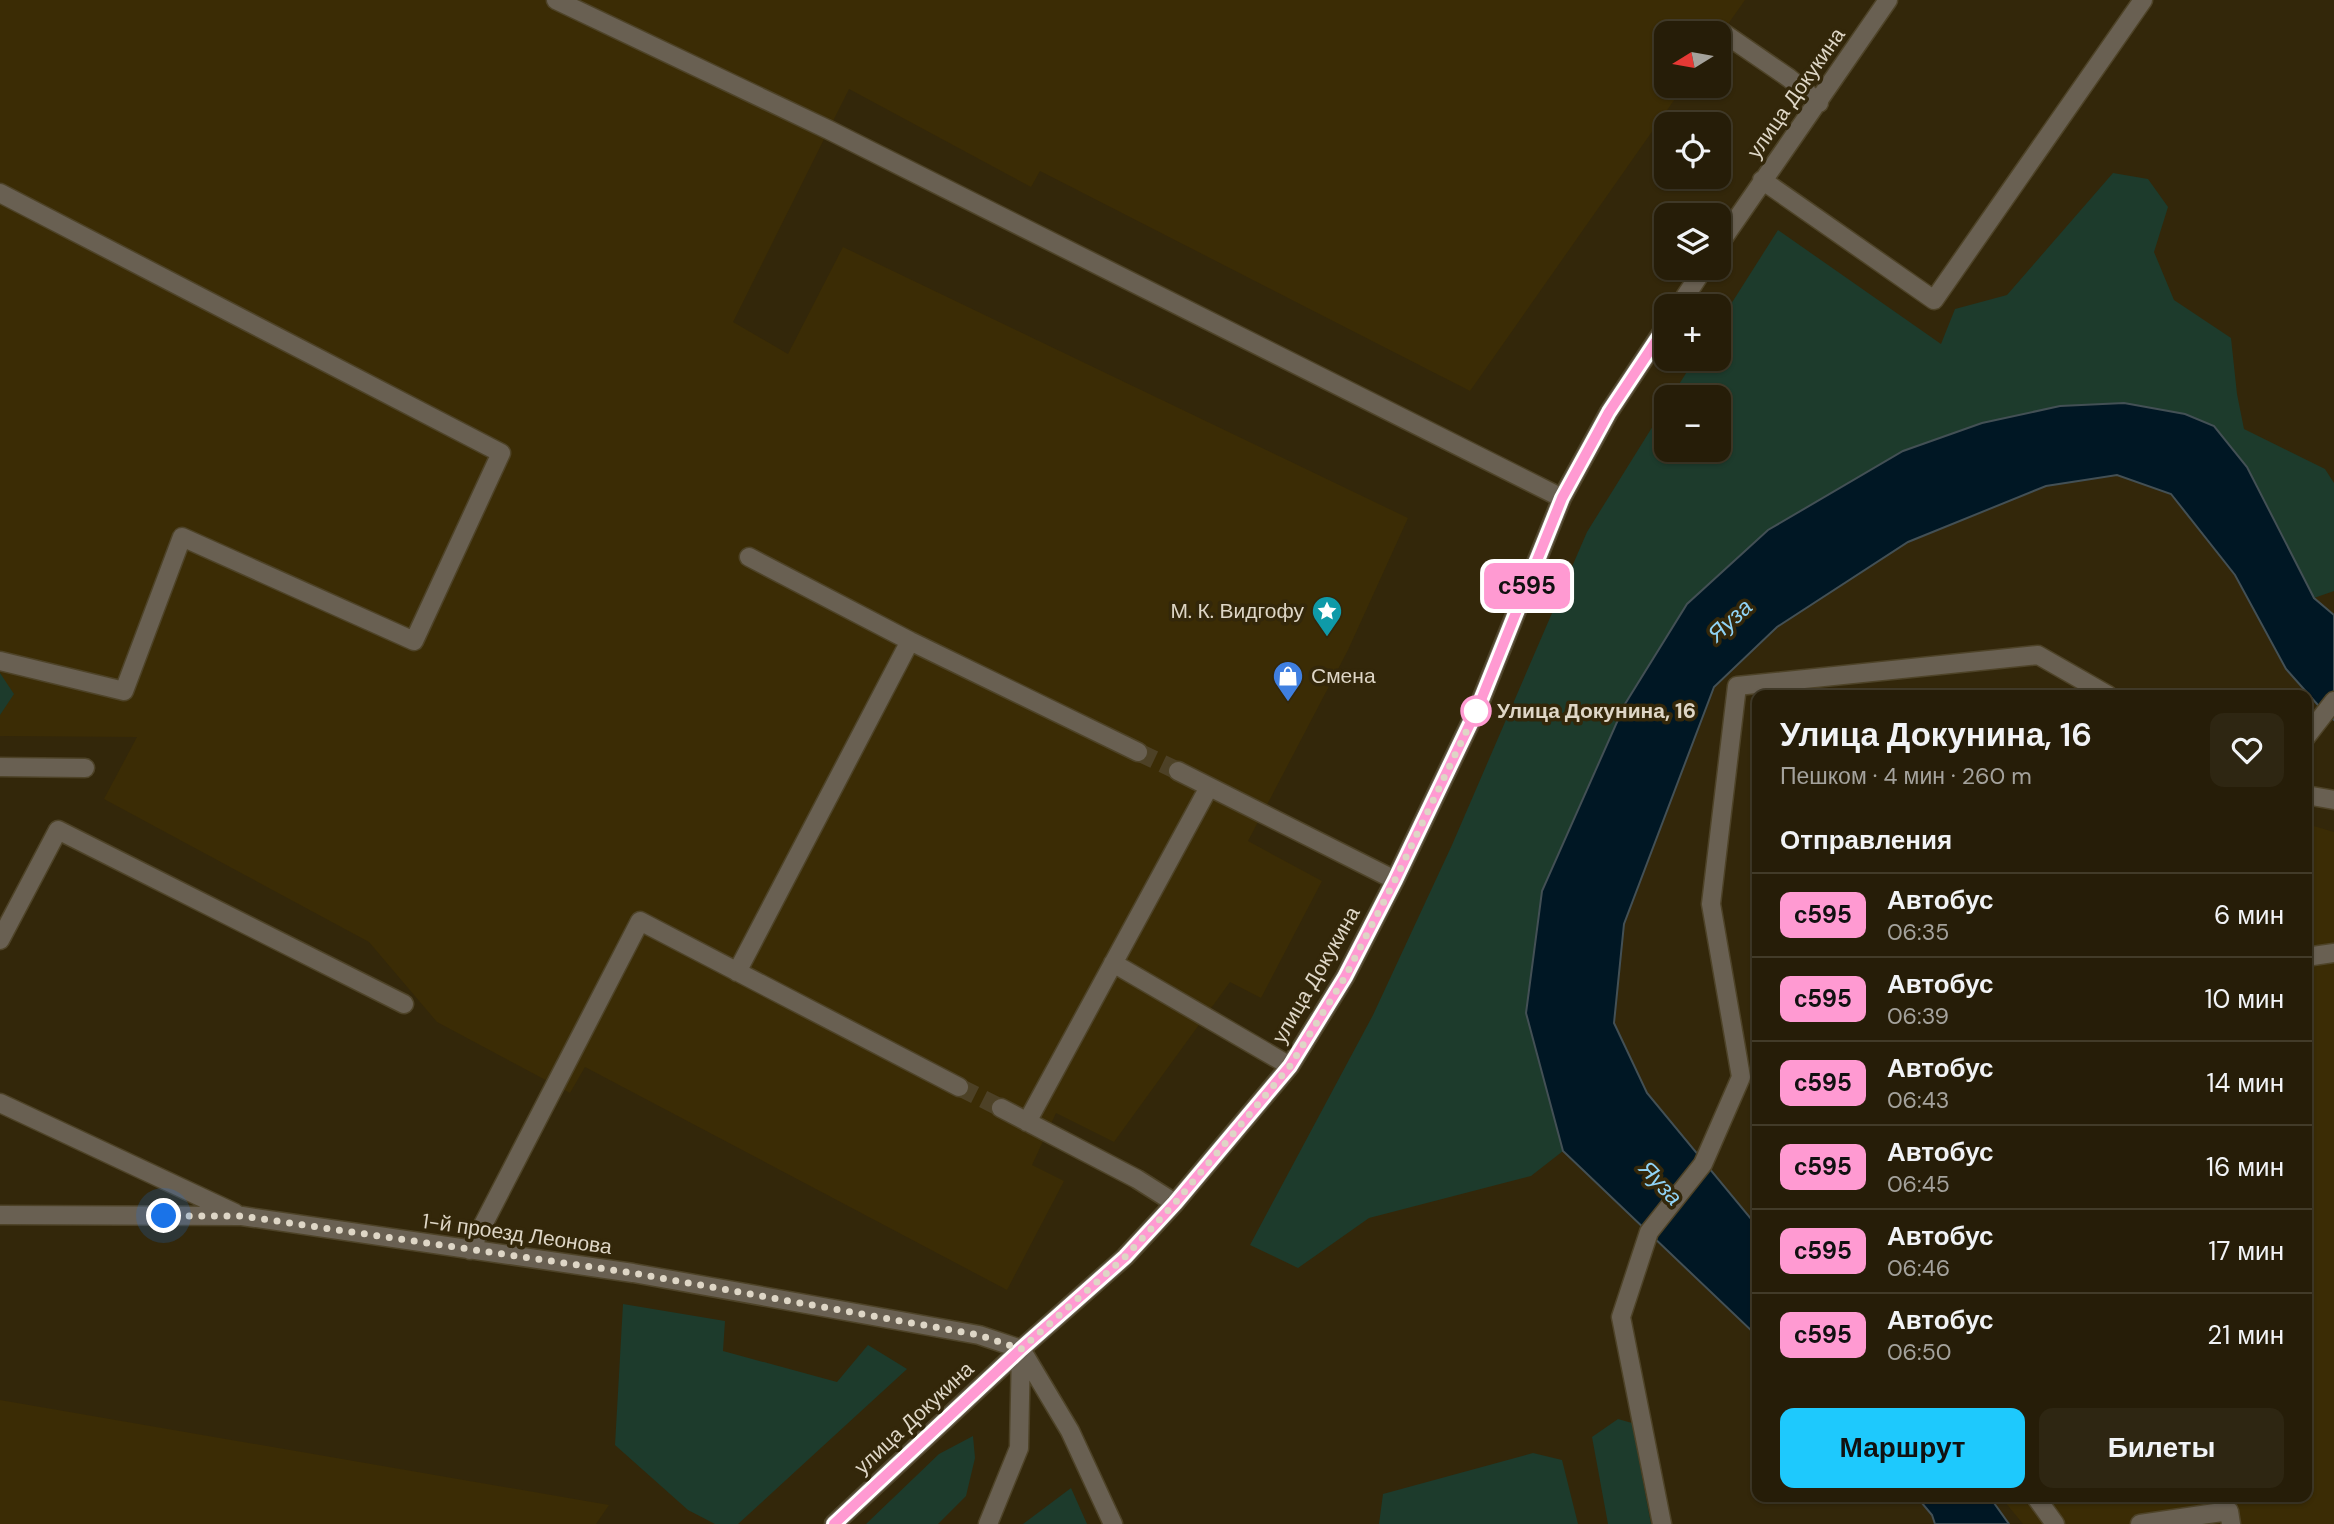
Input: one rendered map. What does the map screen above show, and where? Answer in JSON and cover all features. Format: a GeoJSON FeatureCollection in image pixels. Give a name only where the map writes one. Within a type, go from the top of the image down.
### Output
{"type":"FeatureCollection","features":[{"type":"Feature","properties":{"kind":"street"},"geometry":{"type":"LineString","coordinates":[[555,0],[829,130],[1562,498]]}},
{"type":"Feature","properties":{"kind":"street","name":"улица Докукина"},"geometry":{"type":"LineString","coordinates":[[1731,226],[1888,0]]}},
{"type":"Feature","properties":{"kind":"street"},"geometry":{"type":"LineString","coordinates":[[1762,180],[1934,300],[2143,0]]}},
{"type":"Feature","properties":{"kind":"street"},"geometry":{"type":"LineString","coordinates":[[1731,38],[1789,78],[1819,103]]}},
{"type":"Feature","properties":{"kind":"street"},"geometry":{"type":"LineString","coordinates":[[0,193],[501,453],[414,641],[182,537],[124,691],[0,661]]}},
{"type":"Feature","properties":{"kind":"street","name":"улица Докукина"},"geometry":{"type":"LineString","coordinates":[[834,1524],[1021,1349],[1125,1257],[1175,1203],[1290,1066],[1345,977],[1479,705],[1562,498],[1609,412],[1654,344]]}},
{"type":"Feature","properties":{"kind":"street"},"geometry":{"type":"LineString","coordinates":[[749,557],[910,641],[1138,752]]}},
{"type":"Feature","properties":{"kind":"street"},"geometry":{"type":"LineString","coordinates":[[737,972],[910,641]]}},
{"type":"Feature","properties":{"kind":"street"},"geometry":{"type":"LineString","coordinates":[[1662,1524],[1622,1317],[1649,1232],[1703,1164],[1741,1077],[1711,904],[1737,686],[2038,654],[2099,690]]}},
{"type":"Feature","properties":{"kind":"street"},"geometry":{"type":"LineString","coordinates":[[2312,729],[2329,707]]}},
{"type":"Feature","properties":{"kind":"street"},"geometry":{"type":"LineString","coordinates":[[0,767],[85,768]]}},
{"type":"Feature","properties":{"kind":"street"},"geometry":{"type":"LineString","coordinates":[[1178,772],[1395,880]]}},
{"type":"Feature","properties":{"kind":"street"},"geometry":{"type":"LineString","coordinates":[[1027,1122],[1209,787]]}},
{"type":"Feature","properties":{"kind":"street"},"geometry":{"type":"LineString","coordinates":[[2312,796],[2334,800]]}},
{"type":"Feature","properties":{"kind":"street"},"geometry":{"type":"LineString","coordinates":[[0,940],[58,830],[404,1004]]}},
{"type":"Feature","properties":{"kind":"street"},"geometry":{"type":"LineString","coordinates":[[470,1250],[640,921],[960,1087]]}},
{"type":"Feature","properties":{"kind":"street"},"geometry":{"type":"LineString","coordinates":[[2312,956],[2334,953]]}},
{"type":"Feature","properties":{"kind":"street"},"geometry":{"type":"LineString","coordinates":[[1113,963],[1290,1066]]}},
{"type":"Feature","properties":{"kind":"street"},"geometry":{"type":"LineString","coordinates":[[0,1103],[242,1216]]}},
{"type":"Feature","properties":{"kind":"street"},"geometry":{"type":"LineString","coordinates":[[1001,1108],[1137,1179],[1175,1203]]}},
{"type":"Feature","properties":{"kind":"street","name":"1-й проезд Леонова"},"geometry":{"type":"LineString","coordinates":[[0,1215],[242,1216],[646,1275],[979,1335],[1021,1349]]}},
{"type":"Feature","properties":{"kind":"street"},"geometry":{"type":"LineString","coordinates":[[988,1524],[1019,1448],[1021,1349]]}},
{"type":"Feature","properties":{"kind":"street"},"geometry":{"type":"LineString","coordinates":[[1021,1349],[1070,1432],[1113,1524]]}},
{"type":"Feature","properties":{"kind":"street"},"geometry":{"type":"LineString","coordinates":[[2039,1502],[2054,1524]]}},
{"type":"Feature","properties":{"kind":"street"},"geometry":{"type":"LineString","coordinates":[[2140,1524],[2229,1510]]}},
{"type":"Feature","properties":{"kind":"shaded area"},"geometry":{"type":"Polygon","coordinates":[[[0,0],[1745,0],[1730,21],[1654,21],[1654,98],[1676,98],[1666,112],[1654,112],[1654,129],[1470,391],[1040,171],[1031,187],[849,89],[733,322],[788,354],[843,247],[1408,518],[1348,650],[1248,841],[1322,881],[1261,998],[1230,982],[1114,1142],[1056,1113],[1032,1165],[1064,1181],[1007,1290],[585,1067],[570,1093],[437,1022],[369,942],[104,799],[137,737],[0,736],[0,0]]]}},
{"type":"Feature","properties":{"kind":"shaded area"},"geometry":{"type":"Polygon","coordinates":[[[2312,825],[2334,832],[2334,1524],[2023,1524],[2005,1502],[2312,1502],[2312,825]]]}},
{"type":"Feature","properties":{"kind":"shaded area"},"geometry":{"type":"Polygon","coordinates":[[[0,1400],[609,1505],[596,1524],[0,1524],[0,1400]]]}},
{"type":"Feature","properties":{"kind":"green space"},"geometry":{"type":"Polygon","coordinates":[[[2113,173],[2148,179],[2168,207],[2154,252],[2174,300],[2231,338],[2244,429],[2325,469],[2334,483],[2334,591],[2314,598],[2247,467],[2060,406],[1981,423],[1903,451],[1768,530],[1687,604],[1526,1013],[1563,1151],[1531,1176],[1369,1218],[1298,1268],[1250,1245],[1373,1015],[1452,845],[1587,532],[1654,424],[1654,462],[1731,462],[1731,385],[1679,385],[1687,371],[1731,371],[1731,304],[1778,230],[1941,344],[1955,309],[2007,295],[2113,173]]]}},
{"type":"Feature","properties":{"kind":"green space"},"geometry":{"type":"Polygon","coordinates":[[[0,673],[14,694],[0,715],[0,673]]]}},
{"type":"Feature","properties":{"kind":"green space"},"geometry":{"type":"Polygon","coordinates":[[[623,1304],[725,1321],[723,1351],[837,1382],[868,1345],[907,1369],[738,1524],[715,1524],[688,1510],[615,1445],[623,1304]]]}},
{"type":"Feature","properties":{"kind":"green space"},"geometry":{"type":"Polygon","coordinates":[[[1618,1419],[1632,1423],[1651,1524],[1608,1524],[1592,1437],[1618,1419]]]}},
{"type":"Feature","properties":{"kind":"green space"},"geometry":{"type":"Polygon","coordinates":[[[973,1436],[975,1458],[966,1496],[938,1524],[866,1524],[939,1454],[973,1436]]]}},
{"type":"Feature","properties":{"kind":"green space"},"geometry":{"type":"Polygon","coordinates":[[[1533,1453],[1562,1460],[1578,1524],[1379,1524],[1383,1494],[1533,1453]]]}},
{"type":"Feature","properties":{"kind":"green space"},"geometry":{"type":"Polygon","coordinates":[[[1071,1488],[1087,1524],[1023,1524],[1071,1488]]]}},
{"type":"Feature","properties":{"kind":"water","name":"Яуза"},"geometry":{"type":"Polygon","coordinates":[[[2124,403],[2185,414],[2214,426],[2247,467],[2314,598],[2334,615],[2334,720],[2312,698],[2312,690],[2305,690],[2286,669],[2235,575],[2171,494],[2117,475],[2046,486],[1908,542],[1777,627],[1714,687],[1624,924],[1614,1023],[1647,1093],[1752,1220],[1752,1331],[1563,1151],[1526,1013],[1542,891],[1625,704],[1687,604],[1768,530],[1903,451],[1982,423],[2060,406],[2124,403]]]}},
{"type":"Feature","properties":{"kind":"water"},"geometry":{"type":"Polygon","coordinates":[[[1921,1502],[1993,1502],[2009,1524],[1935,1524],[1932,1515],[1921,1502]]]}},
{"type":"Feature","properties":{"kind":"tunnel"},"geometry":{"type":"LineString","coordinates":[[1138,752],[1178,771]]}},
{"type":"Feature","properties":{"kind":"tunnel"},"geometry":{"type":"LineString","coordinates":[[959,1087],[1001,1108]]}},
{"type":"Feature","properties":{"kind":"bus line","name":"с595"},"geometry":{"type":"LineString","coordinates":[[834,1524],[1021,1349],[1125,1257],[1175,1203],[1290,1066],[1345,977],[1479,705],[1562,498],[1609,412],[1654,344]]}},
{"type":"Feature","properties":{"kind":"place","name":"М. К. Видгофу"},"geometry":{"type":"Point","coordinates":[1327,638]}},
{"type":"Feature","properties":{"kind":"place","name":"Смена"},"geometry":{"type":"Point","coordinates":[1288,703]}},
{"type":"Feature","properties":{"kind":"place","name":"Улица Докунина, 16"},"geometry":{"type":"Point","coordinates":[1476,711]}},
{"type":"Feature","properties":{"kind":"route"},"geometry":{"type":"LineString","coordinates":[[164,1216],[242,1216],[633,1273],[979,1335],[1021,1349],[1125,1257],[1175,1203],[1290,1066],[1345,977],[1479,705],[1476,711]]}}]}
